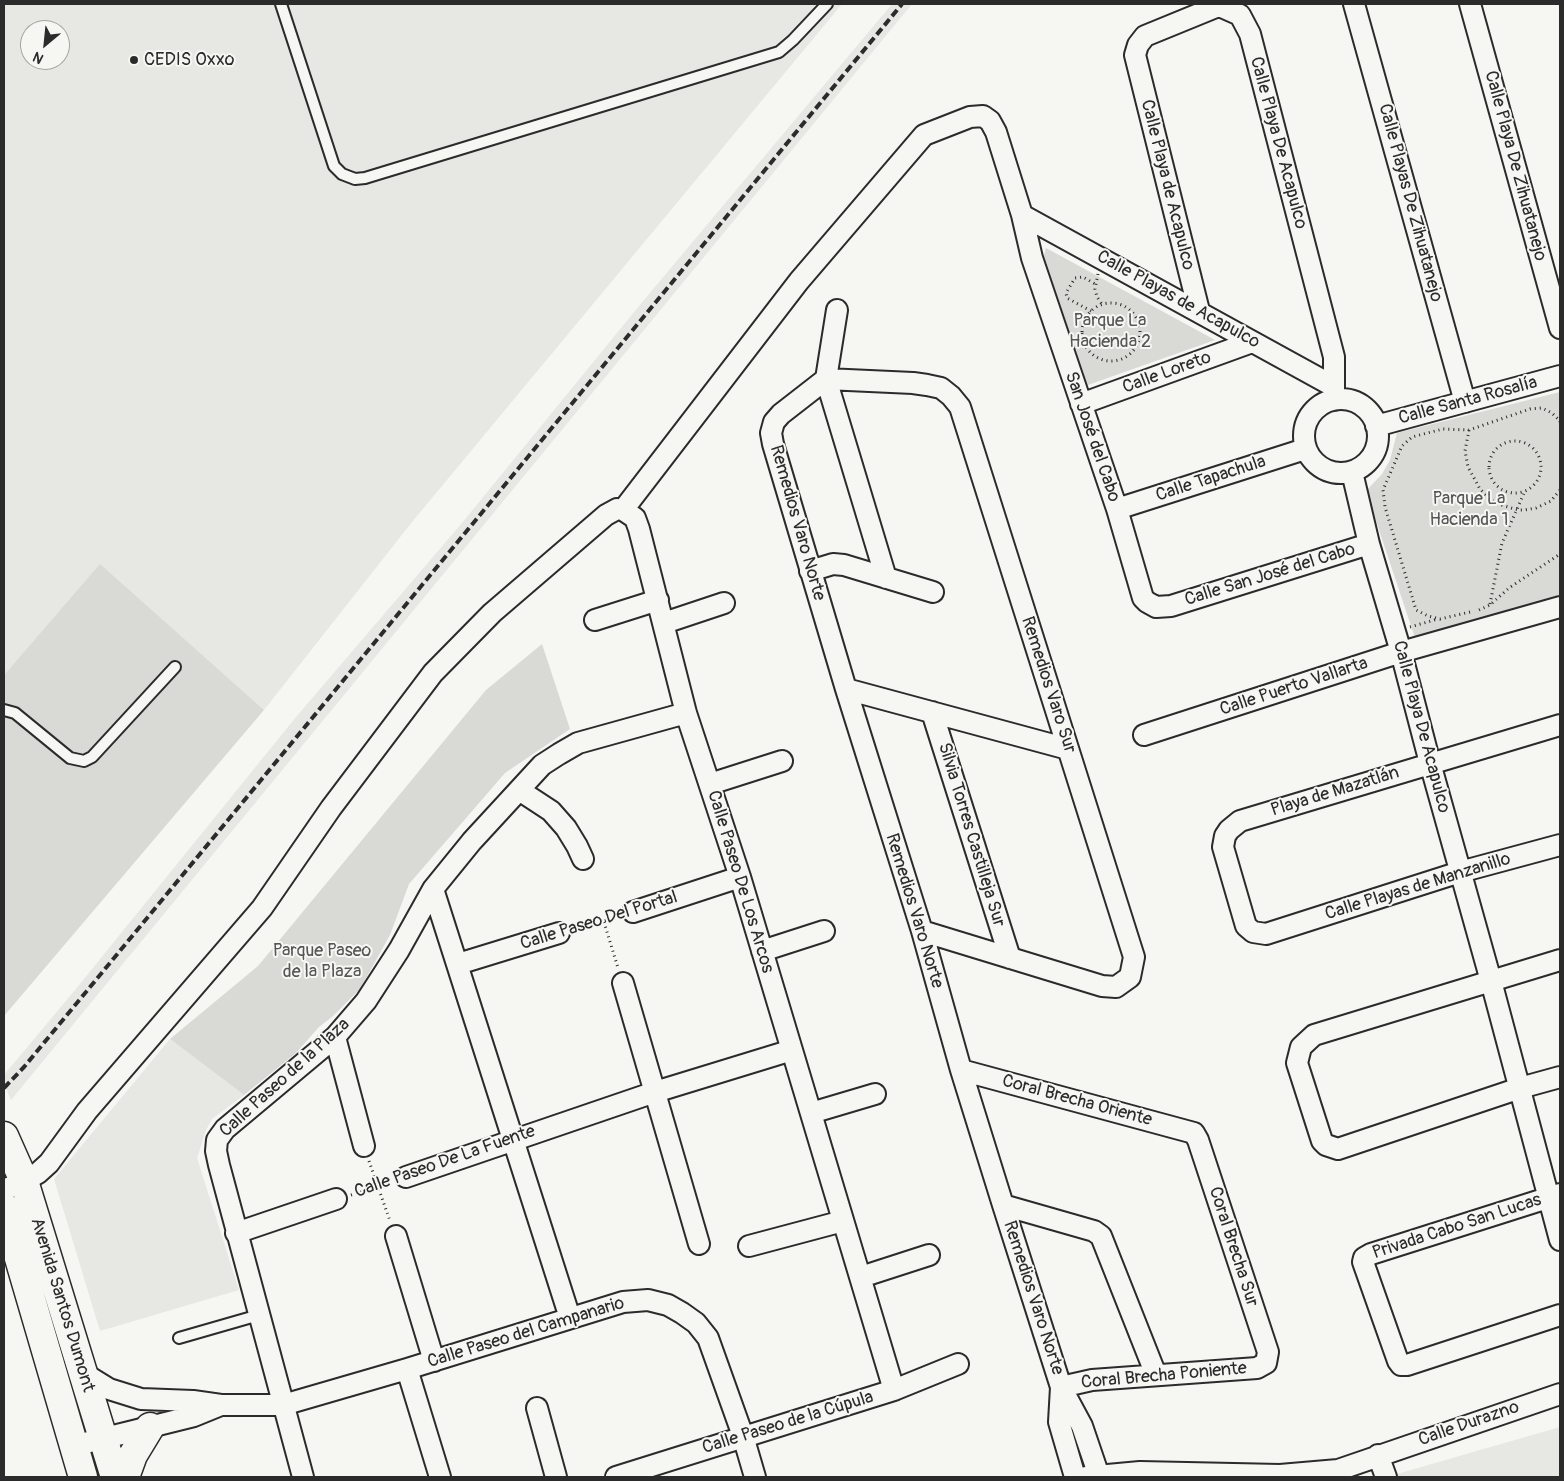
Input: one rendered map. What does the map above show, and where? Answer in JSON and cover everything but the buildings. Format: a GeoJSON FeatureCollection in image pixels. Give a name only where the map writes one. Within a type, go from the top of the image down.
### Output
{"type":"FeatureCollection","features":[{"type":"Feature","properties":{"kind":"main road","name":"Avenida Santos Dumont"},"geometry":{"type":"LineString","coordinates":[[6,1139],[14,1186],[83,1373],[115,1477]]}},
{"type":"Feature","properties":{"kind":"main road","name":"Avenida Santos Dumont"},"geometry":{"type":"LineString","coordinates":[[4,1206],[83,1477]]}},
{"type":"Feature","properties":{"kind":"main road"},"geometry":{"type":"LineString","coordinates":[[125,1477],[133,1455],[150,1427]]}},
{"type":"Feature","properties":{"kind":"street","name":"Calle Playas De Zihuatanejo"},"geometry":{"type":"LineString","coordinates":[[1354,4],[1465,402]]}},
{"type":"Feature","properties":{"kind":"street","name":"Calle Playa De Zihuatanejo"},"geometry":{"type":"LineString","coordinates":[[1470,4],[1560,328]]}},
{"type":"Feature","properties":{"kind":"street","name":"Calle Playa De Acapulco"},"geometry":{"type":"LineString","coordinates":[[1136,60],[1135,55],[1138,45],[1145,36],[1216,7],[1236,12],[1245,22],[1334,357],[1333,393]]}},
{"type":"Feature","properties":{"kind":"street","name":"Calle Playa de Acapulco"},"geometry":{"type":"LineString","coordinates":[[1136,60],[1199,311]]}},
{"type":"Feature","properties":{"kind":"street","name":"San José del Cabo"},"geometry":{"type":"LineString","coordinates":[[614,512],[799,281],[924,134],[970,117],[982,116],[990,122],[996,132],[1022,216],[1032,258],[1117,509],[1143,598],[1151,605],[1162,608],[1171,606]]}},
{"type":"Feature","properties":{"kind":"street","name":"Calle Playas de Acapulco"},"geometry":{"type":"LineString","coordinates":[[1022,216],[1199,311],[1333,393]]}},
{"type":"Feature","properties":{"kind":"street"},"geometry":{"type":"LineString","coordinates":[[837,310],[826,379],[886,578]]}},
{"type":"Feature","properties":{"kind":"street","name":"Calle Loreto"},"geometry":{"type":"LineString","coordinates":[[1081,404],[1252,342]]}},
{"type":"Feature","properties":{"kind":"street","name":"Calle Santa Rosalía"},"geometry":{"type":"LineString","coordinates":[[1376,426],[1560,376]]}},
{"type":"Feature","properties":{"kind":"street","name":"Remedios Varo Sur"},"geometry":{"type":"LineString","coordinates":[[826,379],[913,383],[941,388],[951,396],[960,408],[1134,957],[1130,977],[1116,987],[1102,986],[1010,958]]}},
{"type":"Feature","properties":{"kind":"street","name":"Remedios Varo Norte"},"geometry":{"type":"LineString","coordinates":[[826,379],[781,414],[774,422],[771,433],[810,571],[922,931],[961,1070],[1061,1387],[1082,1426],[1092,1477]]}},
{"type":"Feature","properties":{"kind":"street"},"geometry":{"type":"LineString","coordinates":[[1333,393],[1360,404],[1370,413],[1376,426],[1377,445],[1368,462],[1352,472],[1333,473],[1316,464],[1305,449],[1303,433],[1308,418],[1333,393]]}},
{"type":"Feature","properties":{"kind":"street","name":"Calle Tapachula"},"geometry":{"type":"LineString","coordinates":[[1117,509],[1305,449]]}},
{"type":"Feature","properties":{"kind":"street","name":"Calle Playa De Acapulco"},"geometry":{"type":"LineString","coordinates":[[1352,472],[1369,544],[1402,652],[1430,763],[1520,1088],[1555,1195],[1560,1240]]}},
{"type":"Feature","properties":{"kind":"street"},"geometry":{"type":"LineString","coordinates":[[14,1186],[38,1173],[50,1163],[87,1111],[262,908],[331,808],[433,673],[492,613],[614,512]]}},
{"type":"Feature","properties":{"kind":"street","name":"Calle Paseo De Los Arcos"},"geometry":{"type":"LineString","coordinates":[[614,512],[635,518],[637,524],[686,714],[740,877],[894,1390]]}},
{"type":"Feature","properties":{"kind":"street","name":"Calle San José del Cabo"},"geometry":{"type":"LineString","coordinates":[[1171,606],[1369,544]]}},
{"type":"Feature","properties":{"kind":"street"},"geometry":{"type":"LineString","coordinates":[[810,571],[833,564],[844,565],[933,592]]}},
{"type":"Feature","properties":{"kind":"street"},"geometry":{"type":"LineString","coordinates":[[596,620],[658,600]]}},
{"type":"Feature","properties":{"kind":"street"},"geometry":{"type":"LineString","coordinates":[[664,623],[724,603]]}},
{"type":"Feature","properties":{"kind":"street","name":"Calle Puerto Vallarta"},"geometry":{"type":"LineString","coordinates":[[1144,735],[1402,652],[1560,607]]}},
{"type":"Feature","properties":{"kind":"street"},"geometry":{"type":"LineString","coordinates":[[846,689],[1068,749]]}},
{"type":"Feature","properties":{"kind":"street","name":"Silvia Torres Castilleja Sur"},"geometry":{"type":"LineString","coordinates":[[932,712],[1010,958]]}},
{"type":"Feature","properties":{"kind":"street","name":"Calle Paseo de la Plaza"},"geometry":{"type":"LineString","coordinates":[[303,1477],[218,1165],[217,1140],[225,1129],[335,1037],[366,1002],[399,950],[433,889],[472,841],[542,765],[578,743],[686,714]]}},
{"type":"Feature","properties":{"kind":"street","name":"Playa de Mazatlán"},"geometry":{"type":"LineString","coordinates":[[1240,821],[1560,725]]}},
{"type":"Feature","properties":{"kind":"street"},"geometry":{"type":"LineString","coordinates":[[710,784],[782,761]]}},
{"type":"Feature","properties":{"kind":"street"},"geometry":{"type":"LineString","coordinates":[[519,790],[551,811],[566,828],[583,859]]}},
{"type":"Feature","properties":{"kind":"street","name":"Calle Playas de Manzanillo"},"geometry":{"type":"LineString","coordinates":[[1240,821],[1225,836],[1223,847],[1246,926],[1259,934],[1276,931],[1460,872],[1560,845]]}},
{"type":"Feature","properties":{"kind":"street","name":"Calle Paseo Del Portal"},"geometry":{"type":"LineString","coordinates":[[633,912],[740,877]]}},
{"type":"Feature","properties":{"kind":"street"},"geometry":{"type":"LineString","coordinates":[[433,889],[570,1318]]}},
{"type":"Feature","properties":{"kind":"street"},"geometry":{"type":"LineString","coordinates":[[762,951],[824,931]]}},
{"type":"Feature","properties":{"kind":"street"},"geometry":{"type":"LineString","coordinates":[[922,931],[1010,958]]}},
{"type":"Feature","properties":{"kind":"street","name":"Calle Paseo Del Portal"},"geometry":{"type":"LineString","coordinates":[[458,964],[559,933]]}},
{"type":"Feature","properties":{"kind":"street"},"geometry":{"type":"LineString","coordinates":[[1560,960],[1314,1035],[1301,1047],[1297,1063],[1322,1141],[1330,1147],[1343,1148],[1520,1088],[1560,1077]]}},
{"type":"Feature","properties":{"kind":"street"},"geometry":{"type":"LineString","coordinates":[[623,983],[699,1244]]}},
{"type":"Feature","properties":{"kind":"street"},"geometry":{"type":"LineString","coordinates":[[335,1037],[364,1146]]}},
{"type":"Feature","properties":{"kind":"street","name":"Calle Paseo De La Fuente"},"geometry":{"type":"LineString","coordinates":[[406,1177],[655,1092],[792,1050]]}},
{"type":"Feature","properties":{"kind":"street","name":"Coral Brecha Oriente"},"geometry":{"type":"LineString","coordinates":[[961,1070],[1194,1133]]}},
{"type":"Feature","properties":{"kind":"street"},"geometry":{"type":"LineString","coordinates":[[811,1113],[875,1094]]}},
{"type":"Feature","properties":{"kind":"street","name":"Coral Brecha Sur"},"geometry":{"type":"LineString","coordinates":[[1194,1133],[1198,1140],[1268,1352],[1266,1363]]}},
{"type":"Feature","properties":{"kind":"street","name":"Privada Cabo San Lucas"},"geometry":{"type":"LineString","coordinates":[[1555,1195],[1371,1254],[1364,1258],[1363,1266],[1401,1365],[1407,1365],[1560,1315]]}},
{"type":"Feature","properties":{"kind":"street","name":"Calle Paseo De La Fuente"},"geometry":{"type":"LineString","coordinates":[[236,1232],[336,1199]]}},
{"type":"Feature","properties":{"kind":"street"},"geometry":{"type":"LineString","coordinates":[[1003,1205],[1094,1231],[1101,1236],[1156,1375]]}},
{"type":"Feature","properties":{"kind":"street"},"geometry":{"type":"LineString","coordinates":[[749,1246],[843,1221]]}},
{"type":"Feature","properties":{"kind":"street"},"geometry":{"type":"LineString","coordinates":[[396,1236],[434,1361]]}},
{"type":"Feature","properties":{"kind":"street"},"geometry":{"type":"LineString","coordinates":[[861,1277],[929,1255]]}},
{"type":"Feature","properties":{"kind":"street","name":"Calle Paseo del Campanario"},"geometry":{"type":"LineString","coordinates":[[221,1405],[283,1405],[408,1369],[623,1302],[648,1300],[668,1306],[682,1313],[696,1323],[708,1338],[743,1436],[754,1477]]}},
{"type":"Feature","properties":{"kind":"street","name":"Coral Brecha Poniente"},"geometry":{"type":"LineString","coordinates":[[1061,1387],[1092,1380],[1257,1368],[1266,1363]]}},
{"type":"Feature","properties":{"kind":"street","name":"Calle Paseo de la Cúpula"},"geometry":{"type":"LineString","coordinates":[[616,1477],[894,1390],[958,1364]]}},
{"type":"Feature","properties":{"kind":"street"},"geometry":{"type":"LineString","coordinates":[[408,1369],[440,1477]]}},
{"type":"Feature","properties":{"kind":"street"},"geometry":{"type":"LineString","coordinates":[[83,1373],[109,1389],[141,1400],[194,1401],[221,1405]]}},
{"type":"Feature","properties":{"kind":"street","name":"Remedios Varo Norte"},"geometry":{"type":"LineString","coordinates":[[1061,1387],[1059,1422],[1075,1477]]}},
{"type":"Feature","properties":{"kind":"street","name":"Calle Durazno"},"geometry":{"type":"LineString","coordinates":[[1092,1477],[1140,1472],[1193,1475],[1280,1475],[1338,1470],[1356,1471],[1378,1455],[1560,1394]]}},
{"type":"Feature","properties":{"kind":"street"},"geometry":{"type":"LineString","coordinates":[[73,1446],[194,1416],[221,1405]]}},
{"type":"Feature","properties":{"kind":"street"},"geometry":{"type":"LineString","coordinates":[[537,1408],[556,1477]]}},
{"type":"Feature","properties":{"kind":"street"},"geometry":{"type":"LineString","coordinates":[[1378,1455],[1386,1477]]}},
{"type":"Feature","properties":{"kind":"lane"},"geometry":{"type":"LineString","coordinates":[[281,4],[334,166],[342,174],[355,179],[365,178],[779,52],[794,40],[827,4]]}},
{"type":"Feature","properties":{"kind":"lane"},"geometry":{"type":"LineString","coordinates":[[4,710],[15,713],[70,758],[84,761],[92,757],[175,667]]}},
{"type":"Feature","properties":{"kind":"lane"},"geometry":{"type":"LineString","coordinates":[[179,1338],[258,1315]]}},
{"type":"Feature","properties":{"kind":"path"},"geometry":{"type":"LineString","coordinates":[[1099,272],[1096,284],[1097,297],[1102,304]]}},
{"type":"Feature","properties":{"kind":"path"},"geometry":{"type":"LineString","coordinates":[[1091,311],[1067,298],[1066,294],[1075,278],[1083,277],[1096,284]]}},
{"type":"Feature","properties":{"kind":"path"},"geometry":{"type":"LineString","coordinates":[[1102,304],[1120,304],[1129,308],[1139,324],[1140,333],[1134,350],[1118,360],[1099,358],[1086,346],[1083,336],[1086,318],[1091,311],[1102,304]]}},
{"type":"Feature","properties":{"kind":"path"},"geometry":{"type":"LineString","coordinates":[[1440,619],[1416,610],[1385,507],[1383,490],[1402,446],[1412,437],[1443,429],[1469,430],[1530,409],[1542,408],[1552,414],[1560,422],[1560,425]]}},
{"type":"Feature","properties":{"kind":"path"},"geometry":{"type":"LineString","coordinates":[[1469,430],[1465,451],[1472,476],[1480,490],[1498,504],[1518,510],[1536,508],[1551,501],[1560,490]]}},
{"type":"Feature","properties":{"kind":"path"},"geometry":{"type":"LineString","coordinates":[[1490,605],[1502,543],[1525,491],[1533,486],[1541,472],[1539,455],[1534,448],[1518,441],[1502,444],[1495,450],[1489,466],[1494,482],[1508,492],[1517,493],[1525,491]]}},
{"type":"Feature","properties":{"kind":"path"},"geometry":{"type":"LineString","coordinates":[[1410,627],[1478,610],[1490,605],[1509,588],[1560,554]]}},
{"type":"Feature","properties":{"kind":"path","name":"Calle Paseo Del Portal"},"geometry":{"type":"LineString","coordinates":[[559,933],[604,922],[633,912]]}},
{"type":"Feature","properties":{"kind":"path"},"geometry":{"type":"LineString","coordinates":[[604,922],[623,983]]}},
{"type":"Feature","properties":{"kind":"path"},"geometry":{"type":"LineString","coordinates":[[364,1146],[396,1236]]}},
{"type":"Feature","properties":{"kind":"path","name":"Calle Paseo De La Fuente"},"geometry":{"type":"LineString","coordinates":[[336,1199],[406,1177]]}},
{"type":"Feature","properties":{"kind":"shaded area"},"geometry":{"type":"Polygon","coordinates":[[[4,4],[842,4],[412,522],[264,710],[100,565],[4,675],[4,4]]]}},
{"type":"Feature","properties":{"kind":"shaded area"},"geometry":{"type":"Polygon","coordinates":[[[892,4],[912,4],[11,1100],[4,1083],[4,1075],[296,717],[462,523],[639,306],[892,4]]]}},
{"type":"Feature","properties":{"kind":"shaded area"},"geometry":{"type":"Polygon","coordinates":[[[170,1039],[244,1095],[212,1119],[206,1130],[197,1158],[239,1290],[100,1331],[54,1179],[170,1039]]]}},
{"type":"Feature","properties":{"kind":"shaded area"},"geometry":{"type":"Polygon","coordinates":[[[1560,1427],[1560,1477],[1398,1477],[1397,1474],[1560,1427]]]}},
{"type":"Feature","properties":{"kind":"green space","name":"Parque La Hacienda 2"},"geometry":{"type":"Polygon","coordinates":[[[1046,248],[1215,340],[1085,386],[1042,262],[1046,248]]]}},
{"type":"Feature","properties":{"kind":"green space","name":"Parque La Hacienda 1"},"geometry":{"type":"Polygon","coordinates":[[[1560,392],[1560,598],[1415,638],[1366,491],[1382,474],[1390,460],[1397,433],[1560,392]]]}},
{"type":"Feature","properties":{"kind":"green space"},"geometry":{"type":"Polygon","coordinates":[[[100,564],[264,710],[4,1016],[4,675],[100,564]]]}},
{"type":"Feature","properties":{"kind":"green space","name":"Parque Paseo de la Plaza"},"geometry":{"type":"Polygon","coordinates":[[[542,644],[570,729],[505,773],[409,884],[390,935],[360,989],[319,1027],[296,1053],[244,1095],[170,1039],[258,966],[486,690],[542,644]]]}},
{"type":"Feature","properties":{"kind":"railway"},"geometry":{"type":"LineString","coordinates":[[4,1088],[24,1067],[902,4]]}},
{"type":"Feature","properties":{"kind":"place","name":"CEDIS Oxxo"},"geometry":{"type":"Point","coordinates":[134,60]}}]}
